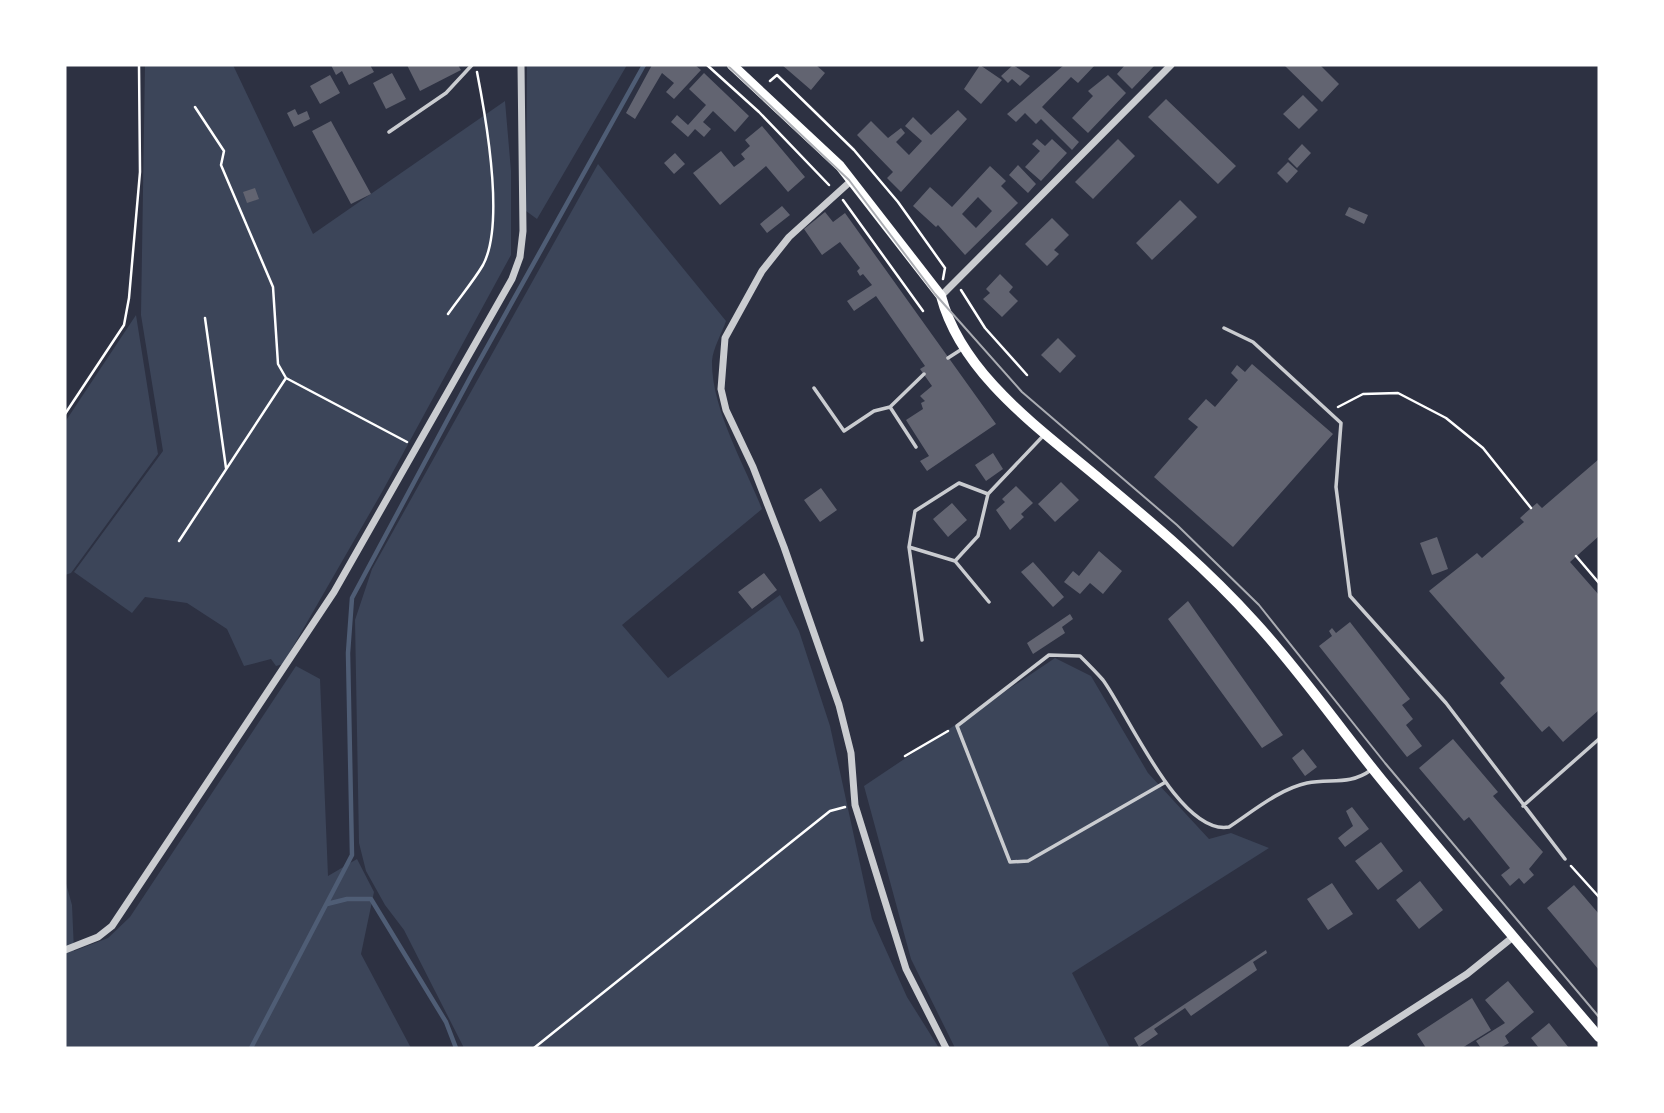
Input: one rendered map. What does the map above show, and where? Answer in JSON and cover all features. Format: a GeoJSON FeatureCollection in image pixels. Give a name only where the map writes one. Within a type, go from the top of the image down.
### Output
{"type":"FeatureCollection","features":[{"type":"Feature","properties":{"kind":"main road"},"geometry":{"type":"LineString","coordinates":[[732,65],[805,130],[852,180],[941,296],[949,322],[964,347],[1003,393],[1045,433],[1172,541],[1254,620],[1372,769],[1599,1037]]}},
{"type":"Feature","properties":{"kind":"street"},"geometry":{"type":"LineString","coordinates":[[65,950],[98,937],[121,916],[334,592],[519,263],[523,230],[521,65]]}},
{"type":"Feature","properties":{"kind":"street"},"geometry":{"type":"LineString","coordinates":[[941,296],[1171,65]]}},
{"type":"Feature","properties":{"kind":"street"},"geometry":{"type":"LineString","coordinates":[[852,180],[789,237],[762,271],[725,338],[720,383],[726,410],[753,467],[784,547],[839,705],[851,753],[855,804],[906,968],[946,1048]]}},
{"type":"Feature","properties":{"kind":"street"},"geometry":{"type":"LineString","coordinates":[[1352,1048],[1467,974],[1513,937]]}},
{"type":"Feature","properties":{"kind":"lane"},"geometry":{"type":"LineString","coordinates":[[389,132],[446,93],[474,65]]}},
{"type":"Feature","properties":{"kind":"lane"},"geometry":{"type":"LineString","coordinates":[[1224,328],[1253,342],[1341,423],[1336,487],[1350,596],[1446,704],[1565,859]]}},
{"type":"Feature","properties":{"kind":"lane"},"geometry":{"type":"LineString","coordinates":[[948,358],[964,347]]}},
{"type":"Feature","properties":{"kind":"lane"},"geometry":{"type":"LineString","coordinates":[[814,388],[844,431],[874,411],[890,407],[924,374]]}},
{"type":"Feature","properties":{"kind":"lane"},"geometry":{"type":"LineString","coordinates":[[890,407],[916,447]]}},
{"type":"Feature","properties":{"kind":"lane"},"geometry":{"type":"LineString","coordinates":[[955,561],[978,536],[988,494],[1045,433]]}},
{"type":"Feature","properties":{"kind":"lane"},"geometry":{"type":"LineString","coordinates":[[922,640],[909,547],[915,511],[959,483],[988,494]]}},
{"type":"Feature","properties":{"kind":"lane"},"geometry":{"type":"LineString","coordinates":[[909,547],[955,561],[989,601]]}},
{"type":"Feature","properties":{"kind":"lane"},"geometry":{"type":"LineString","coordinates":[[1164,783],[1028,862],[1010,862],[957,726],[1049,654],[1080,656],[1102,679],[1164,783],[1206,824],[1218,829],[1229,827],[1292,789],[1307,783],[1354,780],[1372,769]]}},
{"type":"Feature","properties":{"kind":"lane"},"geometry":{"type":"LineString","coordinates":[[1523,806],[1599,739]]}},
{"type":"Feature","properties":{"kind":"path"},"geometry":{"type":"LineString","coordinates":[[65,414],[124,325],[130,298],[140,172],[139,65]]}},
{"type":"Feature","properties":{"kind":"path"},"geometry":{"type":"LineString","coordinates":[[447,314],[483,264],[489,245],[493,194],[491,153],[474,65]]}},
{"type":"Feature","properties":{"kind":"path"},"geometry":{"type":"LineString","coordinates":[[707,65],[741,96]]}},
{"type":"Feature","properties":{"kind":"path"},"geometry":{"type":"LineString","coordinates":[[760,90],[777,75],[816,112],[898,202],[956,281],[985,328],[1027,375]]}},
{"type":"Feature","properties":{"kind":"path"},"geometry":{"type":"LineString","coordinates":[[195,107],[224,151],[221,165],[273,287],[278,364],[286,378],[416,447]]}},
{"type":"Feature","properties":{"kind":"path"},"geometry":{"type":"LineString","coordinates":[[941,296],[945,268]]}},
{"type":"Feature","properties":{"kind":"path"},"geometry":{"type":"LineString","coordinates":[[205,318],[226,470]]}},
{"type":"Feature","properties":{"kind":"path"},"geometry":{"type":"LineString","coordinates":[[179,541],[286,378]]}},
{"type":"Feature","properties":{"kind":"path"},"geometry":{"type":"LineString","coordinates":[[1329,411],[1363,394],[1398,393],[1446,418],[1483,449],[1531,508]]}},
{"type":"Feature","properties":{"kind":"path"},"geometry":{"type":"LineString","coordinates":[[1576,556],[1599,582]]}},
{"type":"Feature","properties":{"kind":"path"},"geometry":{"type":"LineString","coordinates":[[905,756],[957,726]]}},
{"type":"Feature","properties":{"kind":"path"},"geometry":{"type":"LineString","coordinates":[[534,1048],[830,811],[855,804]]}},
{"type":"Feature","properties":{"kind":"path"},"geometry":{"type":"LineString","coordinates":[[1565,859],[1599,898]]}},
{"type":"Feature","properties":{"kind":"shaded area"},"geometry":{"type":"Polygon","coordinates":[[[145,65],[233,65],[313,234],[505,101],[511,171],[511,255],[382,492],[283,664],[276,666],[271,659],[244,666],[227,629],[187,603],[145,597],[132,613],[74,572],[163,451],[141,315],[145,65]]]}},
{"type":"Feature","properties":{"kind":"shaded area"},"geometry":{"type":"Polygon","coordinates":[[[527,65],[627,65],[537,219],[526,211],[527,65]]]}},
{"type":"Feature","properties":{"kind":"shaded area"},"geometry":{"type":"Polygon","coordinates":[[[598,164],[726,321],[713,356],[713,379],[730,436],[762,509],[622,625],[668,678],[780,595],[799,631],[830,726],[872,919],[907,997],[939,1048],[464,1048],[404,930],[385,905],[366,871],[359,843],[355,620],[372,569],[598,164]]]}},
{"type":"Feature","properties":{"kind":"shaded area"},"geometry":{"type":"Polygon","coordinates":[[[136,315],[158,454],[71,573],[65,575],[65,422],[136,315]]]}},
{"type":"Feature","properties":{"kind":"shaded area"},"geometry":{"type":"Polygon","coordinates":[[[1055,658],[1091,676],[1148,773],[1209,839],[1231,833],[1269,848],[1072,973],[1110,1048],[955,1048],[911,959],[864,786],[1055,658]]]}},
{"type":"Feature","properties":{"kind":"shaded area"},"geometry":{"type":"Polygon","coordinates":[[[296,666],[320,679],[328,876],[357,859],[374,892],[361,954],[411,1048],[65,1048],[65,880],[72,905],[74,951],[108,938],[130,917],[296,666]]]}},
{"type":"Feature","properties":{"kind":"building"},"geometry":{"type":"Polygon","coordinates":[[[331,65],[370,65],[374,72],[349,85],[342,71],[336,75],[331,65]]]}},
{"type":"Feature","properties":{"kind":"building"},"geometry":{"type":"Polygon","coordinates":[[[407,65],[458,65],[461,70],[420,91],[407,65]]]}},
{"type":"Feature","properties":{"kind":"building"},"geometry":{"type":"Polygon","coordinates":[[[652,65],[695,65],[701,70],[674,99],[666,92],[674,83],[662,73],[635,119],[626,113],[652,65]]]}},
{"type":"Feature","properties":{"kind":"building"},"geometry":{"type":"Polygon","coordinates":[[[782,65],[816,65],[825,73],[811,90],[782,65]]]}},
{"type":"Feature","properties":{"kind":"building"},"geometry":{"type":"Polygon","coordinates":[[[980,65],[1002,80],[981,104],[964,89],[980,65]]]}},
{"type":"Feature","properties":{"kind":"building"},"geometry":{"type":"Polygon","coordinates":[[[1013,65],[1030,76],[1020,86],[1012,79],[1008,83],[1001,76],[1013,65]]]}},
{"type":"Feature","properties":{"kind":"building"},"geometry":{"type":"Polygon","coordinates":[[[1064,65],[1095,65],[1078,83],[1071,77],[1042,107],[1079,142],[1072,150],[1041,119],[1036,124],[1025,113],[1016,122],[1007,114],[1064,65]]]}},
{"type":"Feature","properties":{"kind":"building"},"geometry":{"type":"Polygon","coordinates":[[[1125,65],[1155,65],[1132,89],[1117,74],[1125,65]]]}},
{"type":"Feature","properties":{"kind":"building"},"geometry":{"type":"Polygon","coordinates":[[[1284,65],[1320,65],[1339,84],[1322,102],[1284,65]]]}},
{"type":"Feature","properties":{"kind":"building"},"geometry":{"type":"Polygon","coordinates":[[[392,73],[406,99],[386,109],[373,83],[392,73]]]}},
{"type":"Feature","properties":{"kind":"building"},"geometry":{"type":"Polygon","coordinates":[[[704,73],[749,116],[735,132],[713,111],[703,122],[711,129],[704,137],[695,129],[688,137],[671,122],[677,115],[688,125],[706,105],[689,89],[704,73]]]}},
{"type":"Feature","properties":{"kind":"building"},"geometry":{"type":"Polygon","coordinates":[[[330,75],[340,93],[320,104],[310,86],[330,75]]]}},
{"type":"Feature","properties":{"kind":"building"},"geometry":{"type":"Polygon","coordinates":[[[1108,75],[1126,93],[1088,133],[1072,118],[1093,96],[1088,91],[1108,75]]]}},
{"type":"Feature","properties":{"kind":"building"},"geometry":{"type":"Polygon","coordinates":[[[1303,95],[1318,110],[1299,129],[1283,114],[1303,95]]]}},
{"type":"Feature","properties":{"kind":"building"},"geometry":{"type":"Polygon","coordinates":[[[1166,99],[1236,166],[1218,184],[1148,117],[1166,99]]]}},
{"type":"Feature","properties":{"kind":"building"},"geometry":{"type":"Polygon","coordinates":[[[295,109],[298,115],[307,111],[310,119],[294,127],[287,113],[295,109]]]}},
{"type":"Feature","properties":{"kind":"building"},"geometry":{"type":"Polygon","coordinates":[[[958,110],[967,119],[901,192],[887,178],[893,172],[857,135],[871,121],[888,138],[901,128],[905,133],[896,142],[909,155],[922,141],[905,126],[913,117],[931,135],[958,110]]]}},
{"type":"Feature","properties":{"kind":"building"},"geometry":{"type":"Polygon","coordinates":[[[331,121],[371,194],[351,204],[312,131],[331,121]]]}},
{"type":"Feature","properties":{"kind":"building"},"geometry":{"type":"Polygon","coordinates":[[[762,126],[805,177],[788,192],[766,166],[720,205],[693,173],[721,151],[734,167],[745,159],[741,154],[750,146],[745,140],[762,126]]]}},
{"type":"Feature","properties":{"kind":"building"},"geometry":{"type":"Polygon","coordinates":[[[1037,139],[1045,146],[1052,139],[1067,153],[1041,181],[1025,167],[1040,151],[1032,144],[1037,139]]]}},
{"type":"Feature","properties":{"kind":"building"},"geometry":{"type":"Polygon","coordinates":[[[1118,139],[1135,156],[1093,199],[1075,182],[1118,139]]]}},
{"type":"Feature","properties":{"kind":"building"},"geometry":{"type":"Polygon","coordinates":[[[1302,144],[1311,153],[1297,168],[1288,159],[1302,144]]]}},
{"type":"Feature","properties":{"kind":"building"},"geometry":{"type":"Polygon","coordinates":[[[675,153],[685,164],[674,174],[664,163],[675,153]]]}},
{"type":"Feature","properties":{"kind":"building"},"geometry":{"type":"Polygon","coordinates":[[[1288,162],[1298,171],[1287,183],[1277,173],[1288,162]]]}},
{"type":"Feature","properties":{"kind":"building"},"geometry":{"type":"Polygon","coordinates":[[[1018,165],[1036,184],[1028,193],[1009,175],[1018,165]]]}},
{"type":"Feature","properties":{"kind":"building"},"geometry":{"type":"Polygon","coordinates":[[[990,166],[1006,181],[1001,186],[1018,203],[965,255],[938,225],[936,227],[913,206],[930,187],[952,207],[990,166]],[[978,197],[962,214],[976,228],[992,211],[978,197]]]}},
{"type":"Feature","properties":{"kind":"building"},"geometry":{"type":"Polygon","coordinates":[[[255,188],[259,199],[247,203],[243,192],[255,188]]]}},
{"type":"Feature","properties":{"kind":"building"},"geometry":{"type":"Polygon","coordinates":[[[1180,200],[1197,217],[1152,260],[1136,243],[1180,200]]]}},
{"type":"Feature","properties":{"kind":"building"},"geometry":{"type":"Polygon","coordinates":[[[782,206],[790,215],[767,233],[760,224],[782,206]]]}},
{"type":"Feature","properties":{"kind":"building"},"geometry":{"type":"Polygon","coordinates":[[[1349,207],[1368,215],[1364,224],[1345,215],[1349,207]]]}},
{"type":"Feature","properties":{"kind":"building"},"geometry":{"type":"Polygon","coordinates":[[[825,212],[833,222],[845,213],[996,424],[927,471],[920,461],[929,456],[906,420],[923,409],[921,403],[925,401],[920,396],[932,386],[920,369],[925,366],[876,296],[854,311],[847,301],[872,285],[863,274],[860,276],[857,271],[860,268],[840,242],[822,255],[804,229],[825,212]]]}},
{"type":"Feature","properties":{"kind":"building"},"geometry":{"type":"Polygon","coordinates":[[[1052,218],[1069,235],[1054,250],[1059,254],[1047,266],[1025,244],[1052,218]]]}},
{"type":"Feature","properties":{"kind":"building"},"geometry":{"type":"Polygon","coordinates":[[[1000,274],[1013,287],[1009,292],[1018,301],[1002,317],[983,299],[990,293],[986,289],[1000,274]]]}},
{"type":"Feature","properties":{"kind":"building"},"geometry":{"type":"Polygon","coordinates":[[[1058,338],[1076,356],[1060,373],[1041,355],[1058,338]]]}},
{"type":"Feature","properties":{"kind":"building"},"geometry":{"type":"Polygon","coordinates":[[[1252,364],[1333,434],[1233,547],[1154,477],[1198,427],[1188,419],[1206,399],[1215,407],[1238,380],[1231,373],[1237,365],[1245,372],[1252,364]]]}},
{"type":"Feature","properties":{"kind":"building"},"geometry":{"type":"Polygon","coordinates":[[[993,453],[1003,469],[986,481],[975,465],[993,453]]]}},
{"type":"Feature","properties":{"kind":"building"},"geometry":{"type":"Polygon","coordinates":[[[1599,459],[1599,536],[1570,562],[1599,595],[1599,710],[1563,742],[1549,726],[1542,732],[1500,683],[1505,678],[1429,591],[1477,553],[1482,558],[1524,522],[1520,518],[1531,508],[1537,503],[1542,508],[1599,459]]]}},
{"type":"Feature","properties":{"kind":"building"},"geometry":{"type":"Polygon","coordinates":[[[1061,482],[1079,500],[1055,522],[1038,504],[1061,482]]]}},
{"type":"Feature","properties":{"kind":"building"},"geometry":{"type":"Polygon","coordinates":[[[1016,486],[1033,503],[1021,514],[1024,517],[1010,530],[996,510],[1005,502],[1002,499],[1016,486]]]}},
{"type":"Feature","properties":{"kind":"building"},"geometry":{"type":"Polygon","coordinates":[[[821,488],[837,510],[820,522],[804,500],[821,488]]]}},
{"type":"Feature","properties":{"kind":"building"},"geometry":{"type":"Polygon","coordinates":[[[952,503],[967,520],[948,537],[933,519],[952,503]]]}},
{"type":"Feature","properties":{"kind":"building"},"geometry":{"type":"Polygon","coordinates":[[[1437,537],[1448,569],[1432,575],[1420,543],[1437,537]]]}},
{"type":"Feature","properties":{"kind":"building"},"geometry":{"type":"Polygon","coordinates":[[[1099,551],[1122,571],[1103,594],[1090,583],[1080,594],[1064,582],[1073,571],[1079,576],[1099,551]]]}},
{"type":"Feature","properties":{"kind":"building"},"geometry":{"type":"Polygon","coordinates":[[[1033,562],[1064,597],[1053,607],[1021,572],[1033,562]]]}},
{"type":"Feature","properties":{"kind":"building"},"geometry":{"type":"Polygon","coordinates":[[[764,573],[777,590],[752,609],[738,592],[764,573]]]}},
{"type":"Feature","properties":{"kind":"building"},"geometry":{"type":"Polygon","coordinates":[[[1188,601],[1283,735],[1262,748],[1168,619],[1188,601]]]}},
{"type":"Feature","properties":{"kind":"building"},"geometry":{"type":"Polygon","coordinates":[[[1070,614],[1073,619],[1062,627],[1065,633],[1033,654],[1027,643],[1070,614]]]}},
{"type":"Feature","properties":{"kind":"building"},"geometry":{"type":"Polygon","coordinates":[[[1350,622],[1410,699],[1402,705],[1413,719],[1406,725],[1422,746],[1407,757],[1319,646],[1332,636],[1329,631],[1332,628],[1336,633],[1350,622]]]}},
{"type":"Feature","properties":{"kind":"building"},"geometry":{"type":"Polygon","coordinates":[[[1453,739],[1498,792],[1493,796],[1543,852],[1529,869],[1534,875],[1524,884],[1519,878],[1510,886],[1501,875],[1510,868],[1469,817],[1464,821],[1419,768],[1453,739]]]}},
{"type":"Feature","properties":{"kind":"building"},"geometry":{"type":"Polygon","coordinates":[[[1303,749],[1317,767],[1305,776],[1292,758],[1303,749]]]}},
{"type":"Feature","properties":{"kind":"building"},"geometry":{"type":"Polygon","coordinates":[[[1352,807],[1369,829],[1345,847],[1338,838],[1353,826],[1346,811],[1352,807]]]}},
{"type":"Feature","properties":{"kind":"building"},"geometry":{"type":"Polygon","coordinates":[[[1381,842],[1403,871],[1378,890],[1355,861],[1381,842]]]}},
{"type":"Feature","properties":{"kind":"building"},"geometry":{"type":"Polygon","coordinates":[[[1420,881],[1443,910],[1419,929],[1396,900],[1420,881]]]}},
{"type":"Feature","properties":{"kind":"building"},"geometry":{"type":"Polygon","coordinates":[[[1332,883],[1353,914],[1328,930],[1307,899],[1332,883]]]}},
{"type":"Feature","properties":{"kind":"building"},"geometry":{"type":"Polygon","coordinates":[[[1574,885],[1599,914],[1599,970],[1547,908],[1574,885]]]}},
{"type":"Feature","properties":{"kind":"building"},"geometry":{"type":"Polygon","coordinates":[[[1266,950],[1267,953],[1253,962],[1257,970],[1191,1016],[1185,1008],[1154,1029],[1158,1034],[1139,1047],[1134,1038],[1266,950]]]}},
{"type":"Feature","properties":{"kind":"building"},"geometry":{"type":"Polygon","coordinates":[[[1508,981],[1534,1012],[1505,1036],[1509,1043],[1500,1048],[1481,1048],[1476,1041],[1505,1023],[1485,1000],[1508,981]]]}},
{"type":"Feature","properties":{"kind":"building"},"geometry":{"type":"Polygon","coordinates":[[[1472,998],[1491,1030],[1462,1048],[1426,1048],[1417,1034],[1472,998]]]}},
{"type":"Feature","properties":{"kind":"building"},"geometry":{"type":"Polygon","coordinates":[[[1549,1023],[1569,1048],[1539,1048],[1531,1038],[1549,1023]]]}},
{"type":"Feature","properties":{"kind":"waterway"},"geometry":{"type":"LineString","coordinates":[[251,1048],[352,855],[348,653],[352,598],[471,376],[644,65]]}},
{"type":"Feature","properties":{"kind":"waterway"},"geometry":{"type":"LineString","coordinates":[[327,904],[347,899],[371,899],[446,1022],[456,1048]]}},
{"type":"Feature","properties":{"kind":"tram line"},"geometry":{"type":"LineString","coordinates":[[727,65],[849,180],[935,294],[1022,392],[1177,525],[1259,605],[1385,763],[1599,1017]]}}]}
